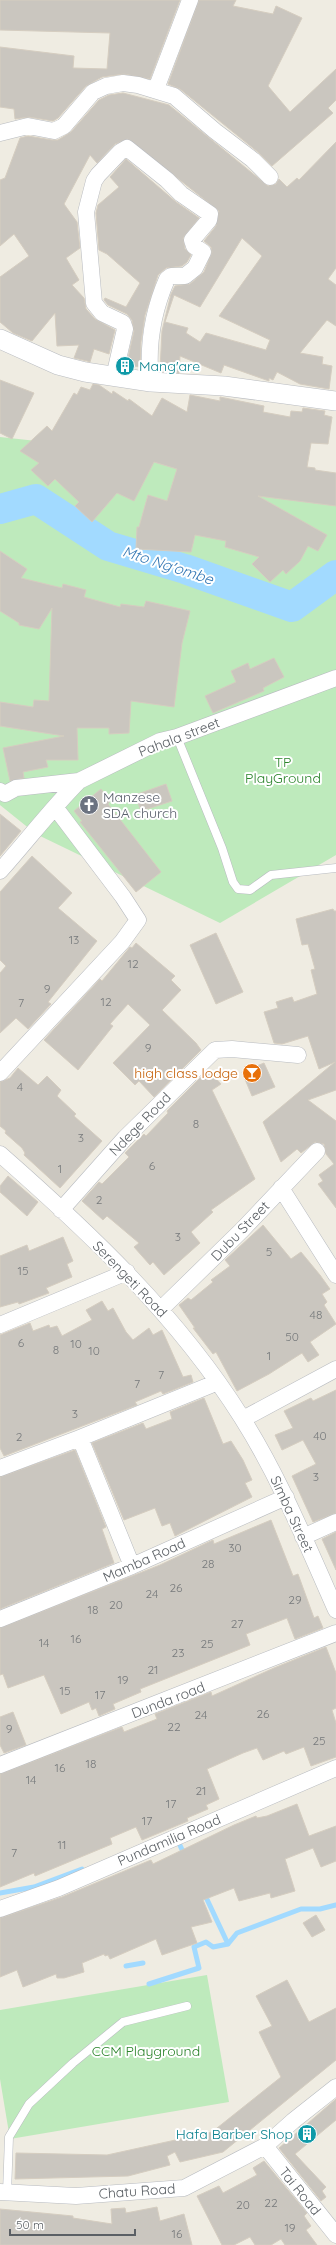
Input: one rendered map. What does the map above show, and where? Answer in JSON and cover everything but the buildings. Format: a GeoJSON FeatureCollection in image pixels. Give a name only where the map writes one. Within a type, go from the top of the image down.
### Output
{"type":"FeatureCollection","features":[{"type":"Feature","properties":{"kind":"street"},"geometry":{"type":"LineString","coordinates":[[156,89],[190,0]]}},
{"type":"Feature","properties":{"kind":"street"},"geometry":{"type":"LineString","coordinates":[[0,133],[23,126],[54,131],[64,126],[93,92],[106,86],[123,83],[156,89],[174,96],[191,108],[215,130],[254,160],[270,176]]}},
{"type":"Feature","properties":{"kind":"street"},"geometry":{"type":"LineString","coordinates":[[114,377],[125,329],[123,323],[102,313],[94,303],[86,212],[94,181],[120,152],[127,148],[168,180],[181,194],[210,214],[209,220],[192,240],[194,246],[203,252],[195,268],[185,276],[171,276],[167,279],[154,310],[149,356],[151,382]]}},
{"type":"Feature","properties":{"kind":"street"},"geometry":{"type":"LineString","coordinates":[[0,339],[58,365],[114,377],[151,382],[207,384],[336,401]]}},
{"type":"Feature","properties":{"kind":"street","name":"Pahala street"},"geometry":{"type":"LineString","coordinates":[[0,791],[5,794],[16,788],[79,781],[160,741],[177,737],[336,678]]}},
{"type":"Feature","properties":{"kind":"street"},"geometry":{"type":"LineString","coordinates":[[0,871],[79,781]]}},
{"type":"Feature","properties":{"kind":"street"},"geometry":{"type":"LineString","coordinates":[[0,1073],[126,938],[138,920],[123,897],[55,807]]}},
{"type":"Feature","properties":{"kind":"street","name":"Ndege Road"},"geometry":{"type":"LineString","coordinates":[[61,1210],[126,1138],[215,1050],[232,1049],[298,1054]]}},
{"type":"Feature","properties":{"kind":"street","name":"Dubu Street"},"geometry":{"type":"LineString","coordinates":[[161,1308],[242,1230],[317,1151]]}},
{"type":"Feature","properties":{"kind":"street","name":"Serengeti Road"},"geometry":{"type":"LineString","coordinates":[[0,1154],[7,1169],[61,1210],[127,1272],[161,1308],[218,1382],[243,1419]]}},
{"type":"Feature","properties":{"kind":"street"},"geometry":{"type":"LineString","coordinates":[[282,1188],[336,1274]]}},
{"type":"Feature","properties":{"kind":"street"},"geometry":{"type":"LineString","coordinates":[[0,1325],[127,1272]]}},
{"type":"Feature","properties":{"kind":"street"},"geometry":{"type":"LineString","coordinates":[[243,1419],[336,1369]]}},
{"type":"Feature","properties":{"kind":"street"},"geometry":{"type":"LineString","coordinates":[[0,1468],[80,1438],[218,1382]]}},
{"type":"Feature","properties":{"kind":"street","name":"Simba Street"},"geometry":{"type":"LineString","coordinates":[[243,1419],[286,1497],[336,1610]]}},
{"type":"Feature","properties":{"kind":"street"},"geometry":{"type":"LineString","coordinates":[[80,1438],[132,1566]]}},
{"type":"Feature","properties":{"kind":"street","name":"Mamba Road"},"geometry":{"type":"LineString","coordinates":[[0,1619],[132,1566],[286,1497]]}},
{"type":"Feature","properties":{"kind":"street"},"geometry":{"type":"LineString","coordinates":[[303,1537],[336,1522]]}},
{"type":"Feature","properties":{"kind":"street","name":"Dunda road"},"geometry":{"type":"LineString","coordinates":[[0,1765],[336,1634]]}},
{"type":"Feature","properties":{"kind":"street","name":"Pundamilia Road"},"geometry":{"type":"LineString","coordinates":[[0,1909],[59,1888],[336,1768]]}},
{"type":"Feature","properties":{"kind":"street","name":"Chatu Road"},"geometry":{"type":"LineString","coordinates":[[4,2192],[76,2196],[184,2188],[265,2146],[293,2121],[336,2087]]}},
{"type":"Feature","properties":{"kind":"street","name":"Tai Road"},"geometry":{"type":"LineString","coordinates":[[265,2146],[336,2235]]}},
{"type":"Feature","properties":{"kind":"lane"},"geometry":{"type":"LineString","coordinates":[[177,737],[222,848],[233,882],[238,889],[250,890],[271,875],[336,868]]}},
{"type":"Feature","properties":{"kind":"lane"},"geometry":{"type":"LineString","coordinates":[[4,2192],[9,2137],[29,2104],[73,2062],[123,2022],[187,2006]]}},
{"type":"Feature","properties":{"kind":"green space","name":"TP PlayGround"},"geometry":{"type":"Polygon","coordinates":[[[0,437],[110,449],[232,485],[336,478],[336,855],[220,923],[36,834],[0,805],[0,437]]]}},
{"type":"Feature","properties":{"kind":"green space","name":"CCM Playground"},"geometry":{"type":"Polygon","coordinates":[[[207,1975],[229,2102],[10,2139],[0,2079],[0,2010],[207,1975]]]}},
{"type":"Feature","properties":{"kind":"waterway","name":"Mto Ng'ombe"},"geometry":{"type":"LineString","coordinates":[[0,509],[36,499],[108,546],[185,569],[292,607],[336,575]]}},
{"type":"Feature","properties":{"kind":"waterway"},"geometry":{"type":"LineString","coordinates":[[177,1839],[185,1856]]}},
{"type":"Feature","properties":{"kind":"waterway"},"geometry":{"type":"LineString","coordinates":[[0,1893],[34,1887],[82,1869]]}},
{"type":"Feature","properties":{"kind":"waterway"},"geometry":{"type":"LineString","coordinates":[[149,1984],[199,1968],[194,1947],[206,1942],[213,1947],[228,1944],[204,1893]]}},
{"type":"Feature","properties":{"kind":"waterway"},"geometry":{"type":"LineString","coordinates":[[228,1944],[237,1933],[301,1909],[320,1909],[336,1905]]}},
{"type":"Feature","properties":{"kind":"waterway"},"geometry":{"type":"LineString","coordinates":[[126,1966],[143,1963]]}},
{"type":"Feature","properties":{"kind":"place","name":"Mang'are"},"geometry":{"type":"Point","coordinates":[125,366]}},
{"type":"Feature","properties":{"kind":"place","name":"Manzese SDA church"},"geometry":{"type":"Point","coordinates":[89,805]}},
{"type":"Feature","properties":{"kind":"place","name":"high class lodge"},"geometry":{"type":"Point","coordinates":[252,1073]}},
{"type":"Feature","properties":{"kind":"place","name":"Hafa Barber Shop"},"geometry":{"type":"Point","coordinates":[307,2134]}}]}
